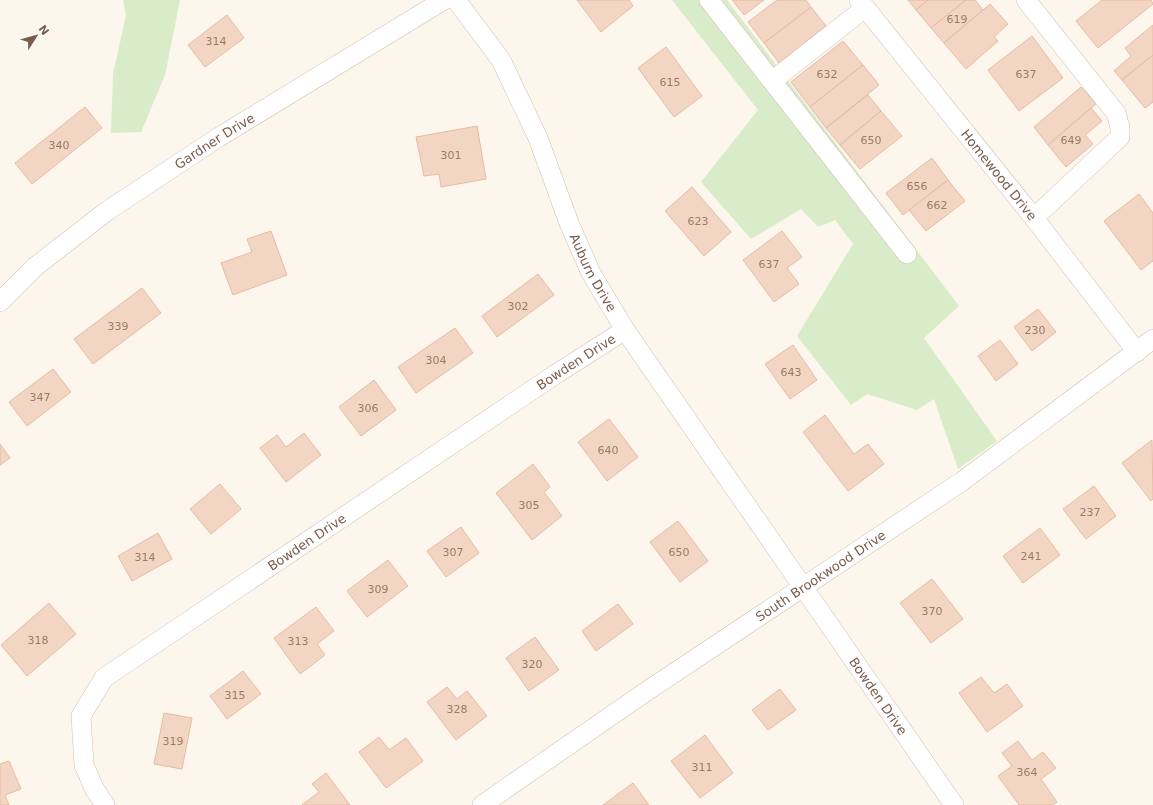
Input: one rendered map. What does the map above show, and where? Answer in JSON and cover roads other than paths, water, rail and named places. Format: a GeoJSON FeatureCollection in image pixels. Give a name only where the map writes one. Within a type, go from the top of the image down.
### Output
{"type":"FeatureCollection","features":[{"type":"Feature","properties":{"kind":"street","name":"Gardner Drive"},"geometry":{"type":"LineString","coordinates":[[0,302],[36,266],[107,210],[219,137],[444,0]]}},
{"type":"Feature","properties":{"kind":"street","name":"Auburn Drive"},"geometry":{"type":"LineString","coordinates":[[456,0],[501,60],[538,138],[569,223],[591,273],[625,330],[802,588]]}},
{"type":"Feature","properties":{"kind":"street"},"geometry":{"type":"LineString","coordinates":[[709,0],[907,254]]}},
{"type":"Feature","properties":{"kind":"street"},"geometry":{"type":"LineString","coordinates":[[1026,0],[1116,113],[1120,127],[1120,137],[1034,218]]}},
{"type":"Feature","properties":{"kind":"street"},"geometry":{"type":"LineString","coordinates":[[772,81],[862,4]]}},
{"type":"Feature","properties":{"kind":"street","name":"Homewood Drive"},"geometry":{"type":"LineString","coordinates":[[862,4],[1034,218],[1137,352]]}},
{"type":"Feature","properties":{"kind":"street","name":"Bowden Drive"},"geometry":{"type":"LineString","coordinates":[[105,805],[94,788],[84,764],[81,716],[104,678],[543,383],[625,330]]}},
{"type":"Feature","properties":{"kind":"street","name":"South Brookwood Drive"},"geometry":{"type":"LineString","coordinates":[[482,805],[644,693],[961,482],[1153,339]]}},
{"type":"Feature","properties":{"kind":"street","name":"Bowden Drive"},"geometry":{"type":"LineString","coordinates":[[802,588],[954,805]]}}]}
